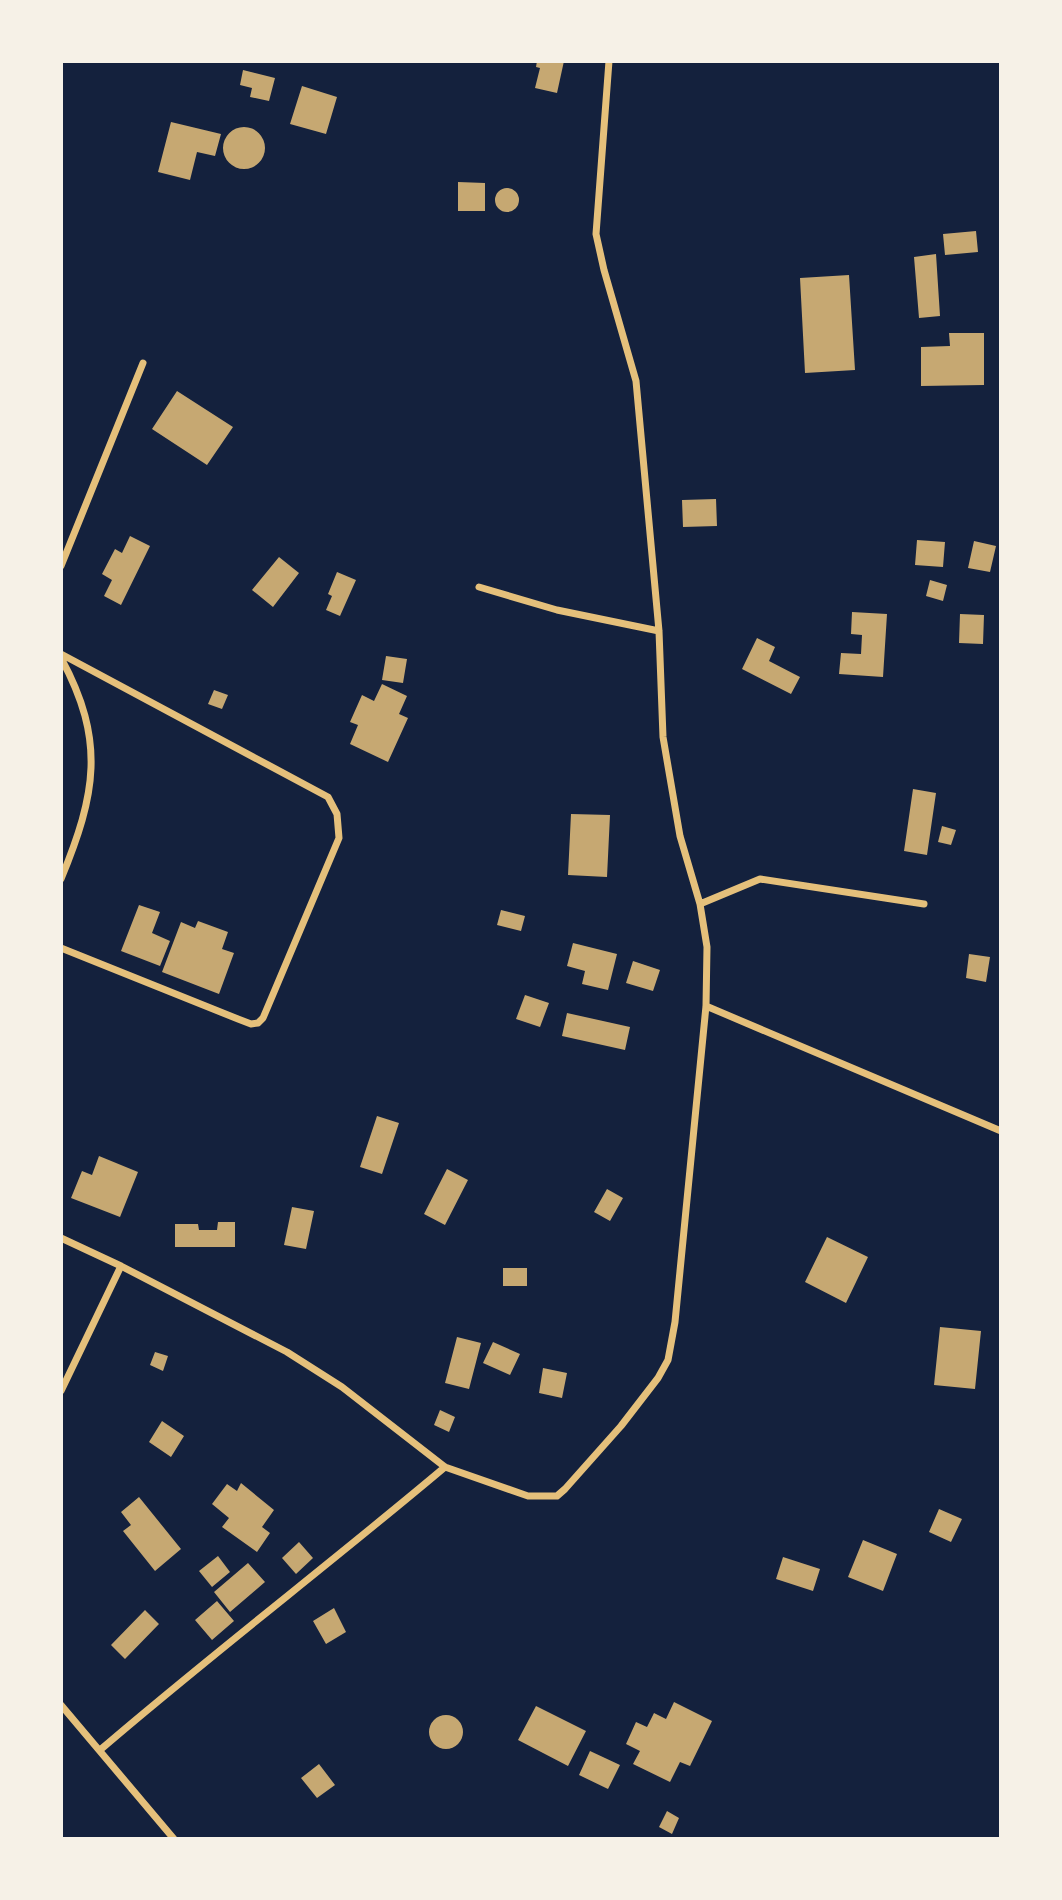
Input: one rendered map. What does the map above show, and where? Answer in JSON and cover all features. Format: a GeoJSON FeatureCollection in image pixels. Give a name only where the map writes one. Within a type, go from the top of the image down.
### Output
{"type":"FeatureCollection","features":[{"type":"Feature","properties":{"kind":"street"},"geometry":{"type":"LineString","coordinates":[[61,1238],[121,1266],[298,1359],[342,1387],[444,1467],[528,1496],[557,1496],[621,1426],[658,1378],[668,1360],[675,1322],[706,1006],[707,947],[700,904],[680,836],[663,737],[659,631],[636,381],[596,234],[609,61]]}},
{"type":"Feature","properties":{"kind":"street"},"geometry":{"type":"LineString","coordinates":[[61,566],[143,363]]}},
{"type":"Feature","properties":{"kind":"street"},"geometry":{"type":"LineString","coordinates":[[479,587],[556,610],[659,631]]}},
{"type":"Feature","properties":{"kind":"street"},"geometry":{"type":"LineString","coordinates":[[61,656],[75,683],[87,716],[91,760],[90,797],[79,835],[61,879]]}},
{"type":"Feature","properties":{"kind":"street"},"geometry":{"type":"LineString","coordinates":[[61,656],[328,797],[337,814],[339,838],[263,1018],[258,1023],[251,1024],[61,948]]}},
{"type":"Feature","properties":{"kind":"street"},"geometry":{"type":"LineString","coordinates":[[700,904],[760,878],[924,904]]}},
{"type":"Feature","properties":{"kind":"street"},"geometry":{"type":"LineString","coordinates":[[706,1006],[1001,1131]]}},
{"type":"Feature","properties":{"kind":"street"},"geometry":{"type":"LineString","coordinates":[[61,1391],[121,1266]]}},
{"type":"Feature","properties":{"kind":"street"},"geometry":{"type":"LineString","coordinates":[[100,1750],[186,1676],[355,1543],[444,1467]]}},
{"type":"Feature","properties":{"kind":"street"},"geometry":{"type":"LineString","coordinates":[[61,1705],[174,1839]]}},
{"type":"Feature","properties":{"kind":"building"},"geometry":{"type":"Polygon","coordinates":[[[537,61],[564,61],[557,93],[535,88],[540,68],[536,67],[537,61]]]}},
{"type":"Feature","properties":{"kind":"building"},"geometry":{"type":"Polygon","coordinates":[[[243,70],[275,78],[269,101],[250,97],[252,88],[240,85],[243,70]]]}},
{"type":"Feature","properties":{"kind":"building"},"geometry":{"type":"Polygon","coordinates":[[[302,86],[337,97],[326,134],[290,124],[302,86]]]}},
{"type":"Feature","properties":{"kind":"building"},"geometry":{"type":"Polygon","coordinates":[[[171,122],[221,134],[215,156],[197,152],[190,180],[158,172],[171,122]]]}},
{"type":"Feature","properties":{"kind":"building"},"geometry":{"type":"Polygon","coordinates":[[[244,127],[259,133],[265,148],[259,163],[244,169],[229,163],[223,148],[229,133],[244,127]]]}},
{"type":"Feature","properties":{"kind":"building"},"geometry":{"type":"Polygon","coordinates":[[[458,182],[485,183],[485,211],[458,211],[458,182]]]}},
{"type":"Feature","properties":{"kind":"building"},"geometry":{"type":"Polygon","coordinates":[[[502,188],[512,188],[519,195],[519,205],[512,212],[502,212],[495,205],[495,195],[502,188]]]}},
{"type":"Feature","properties":{"kind":"building"},"geometry":{"type":"Polygon","coordinates":[[[976,231],[978,252],[945,255],[943,234],[976,231]]]}},
{"type":"Feature","properties":{"kind":"building"},"geometry":{"type":"Polygon","coordinates":[[[936,254],[940,316],[919,318],[914,257],[936,254]]]}},
{"type":"Feature","properties":{"kind":"building"},"geometry":{"type":"Polygon","coordinates":[[[849,275],[855,370],[805,373],[800,278],[849,275]]]}},
{"type":"Feature","properties":{"kind":"building"},"geometry":{"type":"Polygon","coordinates":[[[949,333],[984,333],[984,385],[921,386],[921,347],[950,346],[949,333]]]}},
{"type":"Feature","properties":{"kind":"building"},"geometry":{"type":"Polygon","coordinates":[[[177,391],[233,427],[207,465],[152,429],[177,391]]]}},
{"type":"Feature","properties":{"kind":"building"},"geometry":{"type":"Polygon","coordinates":[[[716,499],[717,526],[683,527],[682,500],[716,499]]]}},
{"type":"Feature","properties":{"kind":"building"},"geometry":{"type":"Polygon","coordinates":[[[130,536],[150,546],[121,605],[104,596],[112,580],[102,574],[115,549],[122,553],[130,536]]]}},
{"type":"Feature","properties":{"kind":"building"},"geometry":{"type":"Polygon","coordinates":[[[917,540],[945,542],[943,567],[915,565],[917,540]]]}},
{"type":"Feature","properties":{"kind":"building"},"geometry":{"type":"Polygon","coordinates":[[[974,541],[996,546],[990,572],[968,568],[974,541]]]}},
{"type":"Feature","properties":{"kind":"building"},"geometry":{"type":"Polygon","coordinates":[[[279,557],[299,573],[273,607],[252,590],[279,557]]]}},
{"type":"Feature","properties":{"kind":"building"},"geometry":{"type":"Polygon","coordinates":[[[337,572],[356,580],[340,616],[326,610],[332,596],[328,594],[337,572]]]}},
{"type":"Feature","properties":{"kind":"building"},"geometry":{"type":"Polygon","coordinates":[[[930,580],[947,585],[943,601],[926,596],[930,580]]]}},
{"type":"Feature","properties":{"kind":"building"},"geometry":{"type":"Polygon","coordinates":[[[852,612],[887,614],[883,677],[839,674],[841,653],[861,654],[862,635],[851,634],[852,612]]]}},
{"type":"Feature","properties":{"kind":"building"},"geometry":{"type":"Polygon","coordinates":[[[960,614],[984,615],[983,644],[959,643],[960,614]]]}},
{"type":"Feature","properties":{"kind":"building"},"geometry":{"type":"Polygon","coordinates":[[[757,638],[775,647],[769,661],[800,677],[791,694],[742,669],[757,638]]]}},
{"type":"Feature","properties":{"kind":"building"},"geometry":{"type":"Polygon","coordinates":[[[386,656],[407,659],[403,683],[382,680],[386,656]]]}},
{"type":"Feature","properties":{"kind":"building"},"geometry":{"type":"Polygon","coordinates":[[[382,684],[407,696],[399,714],[408,718],[388,762],[350,744],[358,725],[350,722],[362,695],[374,701],[382,684]]]}},
{"type":"Feature","properties":{"kind":"building"},"geometry":{"type":"Polygon","coordinates":[[[214,690],[228,695],[222,709],[208,704],[214,690]]]}},
{"type":"Feature","properties":{"kind":"building"},"geometry":{"type":"Polygon","coordinates":[[[913,789],[936,793],[927,855],[904,851],[913,789]]]}},
{"type":"Feature","properties":{"kind":"building"},"geometry":{"type":"Polygon","coordinates":[[[571,814],[610,815],[607,877],[568,875],[571,814]]]}},
{"type":"Feature","properties":{"kind":"building"},"geometry":{"type":"Polygon","coordinates":[[[942,826],[956,830],[951,845],[938,842],[942,826]]]}},
{"type":"Feature","properties":{"kind":"building"},"geometry":{"type":"Polygon","coordinates":[[[139,905],[160,912],[152,933],[170,941],[160,966],[121,951],[139,905]]]}},
{"type":"Feature","properties":{"kind":"building"},"geometry":{"type":"Polygon","coordinates":[[[501,910],[525,916],[521,931],[497,925],[501,910]]]}},
{"type":"Feature","properties":{"kind":"building"},"geometry":{"type":"Polygon","coordinates":[[[198,921],[228,932],[222,949],[234,953],[219,994],[162,972],[181,922],[195,928],[198,921]]]}},
{"type":"Feature","properties":{"kind":"building"},"geometry":{"type":"Polygon","coordinates":[[[573,943],[617,954],[608,990],[582,984],[585,971],[567,966],[573,943]]]}},
{"type":"Feature","properties":{"kind":"building"},"geometry":{"type":"Polygon","coordinates":[[[969,954],[990,957],[986,982],[966,978],[969,954]]]}},
{"type":"Feature","properties":{"kind":"building"},"geometry":{"type":"Polygon","coordinates":[[[633,961],[660,970],[653,991],[626,983],[633,961]]]}},
{"type":"Feature","properties":{"kind":"building"},"geometry":{"type":"Polygon","coordinates":[[[525,995],[549,1003],[540,1027],[516,1019],[525,995]]]}},
{"type":"Feature","properties":{"kind":"building"},"geometry":{"type":"Polygon","coordinates":[[[567,1013],[630,1027],[625,1050],[562,1036],[567,1013]]]}},
{"type":"Feature","properties":{"kind":"building"},"geometry":{"type":"Polygon","coordinates":[[[377,1116],[399,1123],[382,1174],[360,1167],[377,1116]]]}},
{"type":"Feature","properties":{"kind":"building"},"geometry":{"type":"Polygon","coordinates":[[[99,1156],[138,1172],[120,1217],[71,1198],[82,1171],[92,1175],[99,1156]]]}},
{"type":"Feature","properties":{"kind":"building"},"geometry":{"type":"Polygon","coordinates":[[[447,1169],[468,1180],[445,1225],[424,1214],[447,1169]]]}},
{"type":"Feature","properties":{"kind":"building"},"geometry":{"type":"Polygon","coordinates":[[[607,1189],[623,1198],[610,1221],[594,1212],[607,1189]]]}},
{"type":"Feature","properties":{"kind":"building"},"geometry":{"type":"Polygon","coordinates":[[[292,1207],[314,1211],[306,1249],[284,1245],[292,1207]]]}},
{"type":"Feature","properties":{"kind":"building"},"geometry":{"type":"Polygon","coordinates":[[[218,1222],[235,1222],[235,1247],[175,1247],[175,1224],[198,1224],[199,1230],[217,1230],[218,1222]]]}},
{"type":"Feature","properties":{"kind":"building"},"geometry":{"type":"Polygon","coordinates":[[[827,1237],[868,1257],[846,1303],[805,1282],[827,1237]]]}},
{"type":"Feature","properties":{"kind":"building"},"geometry":{"type":"Polygon","coordinates":[[[503,1268],[527,1268],[527,1286],[503,1286],[503,1268]]]}},
{"type":"Feature","properties":{"kind":"building"},"geometry":{"type":"Polygon","coordinates":[[[940,1327],[981,1331],[975,1389],[934,1385],[940,1327]]]}},
{"type":"Feature","properties":{"kind":"building"},"geometry":{"type":"Polygon","coordinates":[[[457,1337],[481,1343],[469,1389],[445,1383],[457,1337]]]}},
{"type":"Feature","properties":{"kind":"building"},"geometry":{"type":"Polygon","coordinates":[[[493,1342],[520,1354],[510,1375],[483,1363],[493,1342]]]}},
{"type":"Feature","properties":{"kind":"building"},"geometry":{"type":"Polygon","coordinates":[[[155,1352],[168,1356],[163,1371],[150,1365],[155,1352]]]}},
{"type":"Feature","properties":{"kind":"building"},"geometry":{"type":"Polygon","coordinates":[[[543,1368],[567,1373],[562,1398],[539,1393],[543,1368]]]}},
{"type":"Feature","properties":{"kind":"building"},"geometry":{"type":"Polygon","coordinates":[[[440,1410],[455,1417],[449,1432],[434,1425],[440,1410]]]}},
{"type":"Feature","properties":{"kind":"building"},"geometry":{"type":"Polygon","coordinates":[[[162,1421],[184,1436],[171,1457],[149,1442],[162,1421]]]}},
{"type":"Feature","properties":{"kind":"building"},"geometry":{"type":"Polygon","coordinates":[[[241,1483],[274,1510],[262,1527],[270,1533],[257,1552],[222,1527],[229,1518],[212,1504],[227,1484],[237,1491],[241,1483]]]}},
{"type":"Feature","properties":{"kind":"building"},"geometry":{"type":"Polygon","coordinates":[[[139,1497],[181,1549],[155,1571],[123,1531],[131,1525],[121,1512],[139,1497]]]}},
{"type":"Feature","properties":{"kind":"building"},"geometry":{"type":"Polygon","coordinates":[[[939,1509],[962,1519],[951,1542],[929,1532],[939,1509]]]}},
{"type":"Feature","properties":{"kind":"building"},"geometry":{"type":"Polygon","coordinates":[[[863,1540],[897,1554],[883,1591],[848,1577],[863,1540]]]}},
{"type":"Feature","properties":{"kind":"building"},"geometry":{"type":"Polygon","coordinates":[[[299,1542],[313,1558],[296,1574],[282,1558],[299,1542]]]}},
{"type":"Feature","properties":{"kind":"building"},"geometry":{"type":"Polygon","coordinates":[[[218,1556],[230,1572],[212,1587],[199,1571],[218,1556]]]}},
{"type":"Feature","properties":{"kind":"building"},"geometry":{"type":"Polygon","coordinates":[[[783,1557],[820,1569],[813,1591],[776,1579],[783,1557]]]}},
{"type":"Feature","properties":{"kind":"building"},"geometry":{"type":"Polygon","coordinates":[[[248,1563],[265,1582],[230,1612],[214,1592],[248,1563]]]}},
{"type":"Feature","properties":{"kind":"building"},"geometry":{"type":"Polygon","coordinates":[[[217,1601],[234,1621],[212,1640],[195,1620],[217,1601]]]}},
{"type":"Feature","properties":{"kind":"building"},"geometry":{"type":"Polygon","coordinates":[[[334,1608],[346,1632],[326,1644],[313,1621],[334,1608]]]}},
{"type":"Feature","properties":{"kind":"building"},"geometry":{"type":"Polygon","coordinates":[[[145,1610],[159,1624],[125,1659],[111,1645],[145,1610]]]}},
{"type":"Feature","properties":{"kind":"building"},"geometry":{"type":"Polygon","coordinates":[[[674,1702],[712,1721],[690,1766],[680,1762],[670,1782],[633,1764],[640,1751],[626,1744],[636,1722],[647,1727],[654,1713],[666,1719],[674,1702]]]}},
{"type":"Feature","properties":{"kind":"building"},"geometry":{"type":"Polygon","coordinates":[[[536,1706],[586,1731],[568,1766],[518,1740],[536,1706]]]}},
{"type":"Feature","properties":{"kind":"building"},"geometry":{"type":"Polygon","coordinates":[[[446,1715],[458,1720],[463,1732],[458,1744],[446,1749],[434,1744],[429,1732],[434,1720],[446,1715]]]}},
{"type":"Feature","properties":{"kind":"building"},"geometry":{"type":"Polygon","coordinates":[[[590,1751],[620,1765],[608,1789],[579,1775],[590,1751]]]}},
{"type":"Feature","properties":{"kind":"building"},"geometry":{"type":"Polygon","coordinates":[[[319,1764],[335,1785],[317,1798],[301,1778],[319,1764]]]}},
{"type":"Feature","properties":{"kind":"building"},"geometry":{"type":"Polygon","coordinates":[[[667,1811],[679,1818],[672,1834],[659,1827],[667,1811]]]}}]}
